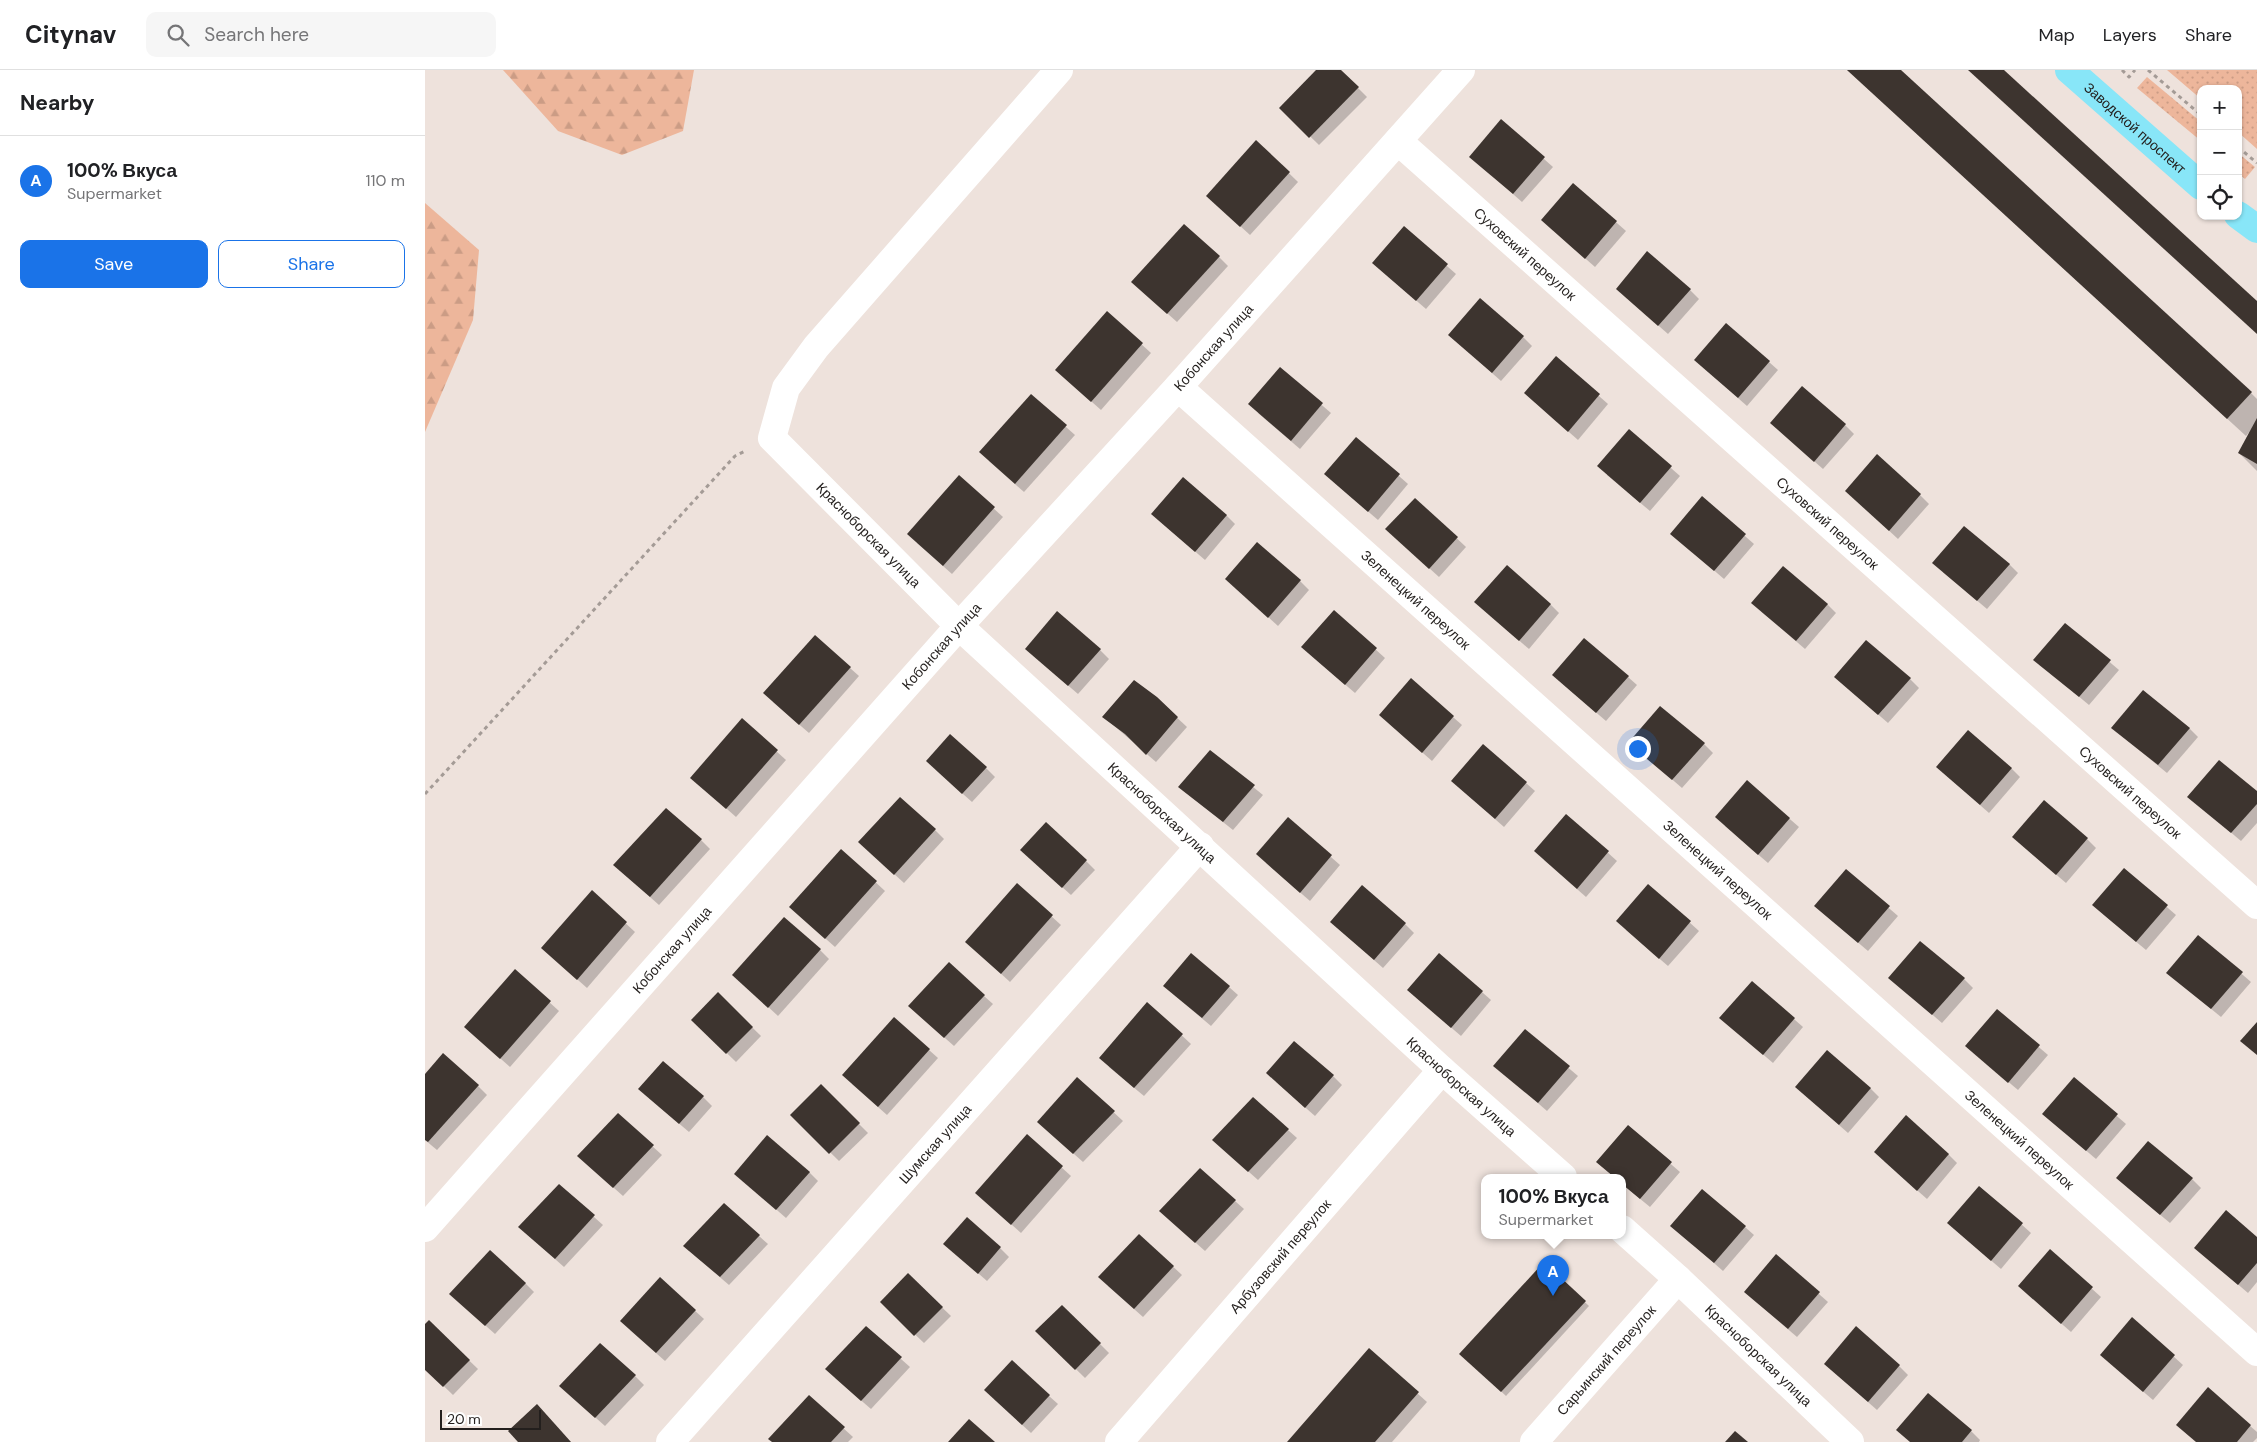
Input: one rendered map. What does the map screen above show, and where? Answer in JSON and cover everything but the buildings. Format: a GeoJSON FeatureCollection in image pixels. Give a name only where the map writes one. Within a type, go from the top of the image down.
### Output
{"type":"FeatureCollection","features":[{"type":"Feature","properties":{"kind":"main road","name":"Заводской проспект"},"geometry":{"type":"LineString","coordinates":[[2069,70],[2197,182]]}},
{"type":"Feature","properties":{"kind":"main road"},"geometry":{"type":"LineString","coordinates":[[2242,218],[2257,229]]}},
{"type":"Feature","properties":{"kind":"street"},"geometry":{"type":"LineString","coordinates":[[772,438],[785,388],[816,347],[1059,70]]}},
{"type":"Feature","properties":{"kind":"street","name":"Кобонская улица"},"geometry":{"type":"LineString","coordinates":[[425,1228],[959,626],[1178,387],[1461,70]]}},
{"type":"Feature","properties":{"kind":"street","name":"Суховский переулок"},"geometry":{"type":"LineString","coordinates":[[1398,141],[2257,905]]}},
{"type":"Feature","properties":{"kind":"street","name":"Зеленецкий переулок"},"geometry":{"type":"LineString","coordinates":[[1178,387],[2257,1352]]}},
{"type":"Feature","properties":{"kind":"street","name":"Красноборская улица"},"geometry":{"type":"LineString","coordinates":[[772,438],[959,626],[1442,1070],[1560,1174]]}},
{"type":"Feature","properties":{"kind":"street","name":"Шумская улица"},"geometry":{"type":"LineString","coordinates":[[669,1442],[1199,846]]}},
{"type":"Feature","properties":{"kind":"street","name":"Арбузовский переулок"},"geometry":{"type":"LineString","coordinates":[[1119,1442],[1442,1070]]}},
{"type":"Feature","properties":{"kind":"street","name":"Красноборская улица"},"geometry":{"type":"LineString","coordinates":[[1626,1233],[1678,1279],[1850,1442]]}},
{"type":"Feature","properties":{"kind":"street","name":"Сарьинский переулок"},"geometry":{"type":"LineString","coordinates":[[1534,1442],[1678,1279]]}},
{"type":"Feature","properties":{"kind":"path"},"geometry":{"type":"LineString","coordinates":[[2122,70],[2129,77],[2135,70]]}},
{"type":"Feature","properties":{"kind":"path"},"geometry":{"type":"LineString","coordinates":[[2148,70],[2197,112]]}},
{"type":"Feature","properties":{"kind":"path"},"geometry":{"type":"LineString","coordinates":[[2242,150],[2257,163]]}},
{"type":"Feature","properties":{"kind":"path"},"geometry":{"type":"LineString","coordinates":[[425,794],[735,456],[772,438]]}},
{"type":"Feature","properties":{"kind":"green space"},"geometry":{"type":"Polygon","coordinates":[[[503,70],[694,70],[683,131],[622,155],[558,131],[503,70]]]}},
{"type":"Feature","properties":{"kind":"green space"},"geometry":{"type":"Polygon","coordinates":[[[2167,70],[2257,70],[2257,149],[2242,136],[2242,85],[2197,85],[2197,96],[2167,70]]]}},
{"type":"Feature","properties":{"kind":"green space"},"geometry":{"type":"Polygon","coordinates":[[[2147,77],[2197,119],[2197,138],[2137,88],[2147,77]]]}},
{"type":"Feature","properties":{"kind":"green space"},"geometry":{"type":"Polygon","coordinates":[[[2242,156],[2255,167],[2245,179],[2242,176],[2242,156]]]}},
{"type":"Feature","properties":{"kind":"green space"},"geometry":{"type":"Polygon","coordinates":[[[425,203],[479,250],[473,320],[425,432],[425,203]]]}},
{"type":"Feature","properties":{"kind":"place","name":"100% Вкуса"},"geometry":{"type":"Point","coordinates":[1553,1296]}}]}
